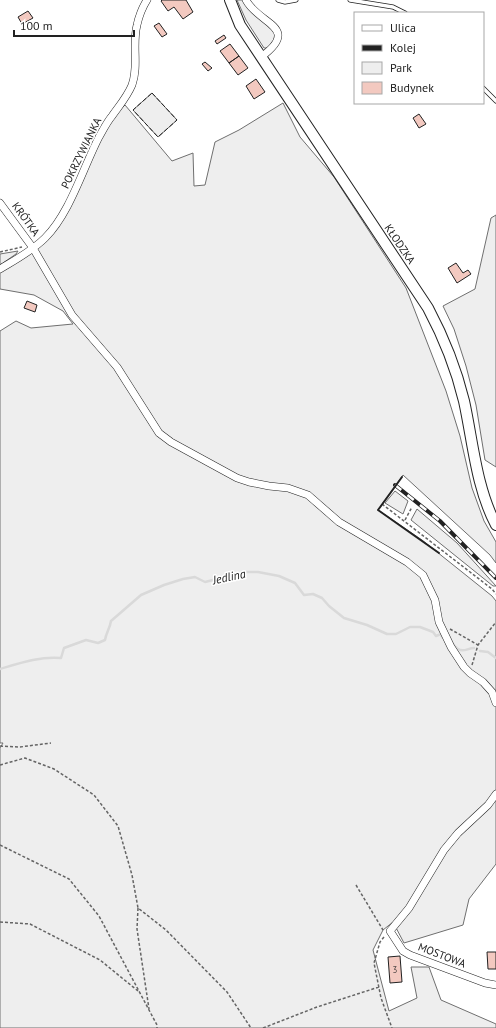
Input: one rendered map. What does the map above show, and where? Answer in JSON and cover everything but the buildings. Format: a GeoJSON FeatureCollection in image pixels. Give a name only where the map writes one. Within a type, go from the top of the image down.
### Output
{"type":"FeatureCollection","features":[{"type":"Feature","properties":{"kind":"main road","name":"KŁODZKA"},"geometry":{"type":"LineString","coordinates":[[230,0],[240,25],[428,308],[440,329],[450,352],[462,395],[483,493],[490,514],[496,525]]}},
{"type":"Feature","properties":{"kind":"street","name":"POKRZYWIANKA"},"geometry":{"type":"LineString","coordinates":[[0,269],[46,238],[70,200],[99,136],[122,103],[132,85],[136,66],[136,26],[147,0]]}},
{"type":"Feature","properties":{"kind":"street"},"geometry":{"type":"LineString","coordinates":[[246,0],[251,9],[274,25],[278,33],[277,42],[272,49],[261,57]]}},
{"type":"Feature","properties":{"kind":"street","name":"KRÓTKA"},"geometry":{"type":"LineString","coordinates":[[0,203],[33,248],[72,315],[117,367],[159,434],[237,478],[269,486],[288,488],[308,495],[339,522],[407,562],[423,575],[430,588],[435,600],[439,622],[451,647],[464,667],[483,682],[492,692],[496,703]]}},
{"type":"Feature","properties":{"kind":"street"},"geometry":{"type":"LineString","coordinates":[[388,933],[410,908],[444,850],[458,833],[488,805],[496,794]]}},
{"type":"Feature","properties":{"kind":"street","name":"MOSTOWA"},"geometry":{"type":"LineString","coordinates":[[388,933],[403,951],[410,955],[485,983],[496,985]]}},
{"type":"Feature","properties":{"kind":"lane"},"geometry":{"type":"LineString","coordinates":[[278,0],[284,2],[296,0]]}},
{"type":"Feature","properties":{"kind":"lane"},"geometry":{"type":"LineString","coordinates":[[350,0],[393,7],[403,12]]}},
{"type":"Feature","properties":{"kind":"lane"},"geometry":{"type":"LineString","coordinates":[[484,89],[496,101]]}},
{"type":"Feature","properties":{"kind":"path"},"geometry":{"type":"LineString","coordinates":[[0,252],[24,246],[33,248]]}},
{"type":"Feature","properties":{"kind":"path"},"geometry":{"type":"LineString","coordinates":[[382,504],[405,520],[492,589],[496,594]]}},
{"type":"Feature","properties":{"kind":"path"},"geometry":{"type":"LineString","coordinates":[[405,520],[412,506]]}},
{"type":"Feature","properties":{"kind":"path"},"geometry":{"type":"LineString","coordinates":[[439,622],[478,645]]}},
{"type":"Feature","properties":{"kind":"path"},"geometry":{"type":"LineString","coordinates":[[470,673],[478,645],[496,622]]}},
{"type":"Feature","properties":{"kind":"path"},"geometry":{"type":"LineString","coordinates":[[0,746],[20,747],[51,742]]}},
{"type":"Feature","properties":{"kind":"path"},"geometry":{"type":"LineString","coordinates":[[0,766],[25,758],[54,769],[94,795],[118,826],[132,875],[138,908],[137,929],[149,1011]]}},
{"type":"Feature","properties":{"kind":"path"},"geometry":{"type":"LineString","coordinates":[[0,845],[69,879],[99,916],[157,1025],[157,1028]]}},
{"type":"Feature","properties":{"kind":"path"},"geometry":{"type":"LineString","coordinates":[[356,885],[388,933],[380,942],[374,963],[381,998],[392,1028]]}},
{"type":"Feature","properties":{"kind":"path"},"geometry":{"type":"LineString","coordinates":[[138,908],[166,930],[227,992],[251,1028]]}},
{"type":"Feature","properties":{"kind":"path"},"geometry":{"type":"LineString","coordinates":[[0,922],[30,924],[100,960],[139,992]]}},
{"type":"Feature","properties":{"kind":"path"},"geometry":{"type":"LineString","coordinates":[[263,1028],[317,1007],[379,987]]}},
{"type":"Feature","properties":{"kind":"green space"},"geometry":{"type":"Polygon","coordinates":[[[237,0],[243,0],[275,31],[274,40],[268,48],[264,48],[246,20],[237,0]]]}},
{"type":"Feature","properties":{"kind":"green space"},"geometry":{"type":"Polygon","coordinates":[[[152,93],[177,120],[158,137],[133,110],[152,93]]]}},
{"type":"Feature","properties":{"kind":"green space"},"geometry":{"type":"Polygon","coordinates":[[[283,103],[300,137],[334,177],[406,288],[446,391],[460,436],[472,488],[484,521],[496,542],[496,563],[490,555],[403,475],[378,510],[422,540],[492,596],[496,601],[496,864],[469,899],[463,925],[404,943],[393,922],[383,930],[373,950],[389,1011],[417,998],[411,967],[429,967],[441,1000],[496,1024],[496,1028],[0,1028],[0,748],[3,743],[0,743],[0,331],[16,321],[31,328],[73,324],[63,311],[34,295],[0,289],[0,271],[47,239],[101,137],[113,117],[125,105],[172,161],[193,153],[194,186],[205,185],[215,142],[239,130],[283,103]]]}},
{"type":"Feature","properties":{"kind":"green space"},"geometry":{"type":"Polygon","coordinates":[[[496,215],[496,467],[485,460],[476,405],[466,366],[454,329],[443,306],[475,289],[491,218],[496,215]]]}},
{"type":"Feature","properties":{"kind":"green space"},"geometry":{"type":"Polygon","coordinates":[[[18,251],[16,254],[0,265],[0,254],[18,251]]]}},
{"type":"Feature","properties":{"kind":"green space"},"geometry":{"type":"Polygon","coordinates":[[[395,491],[408,501],[403,514],[385,503],[395,491]]]}},
{"type":"Feature","properties":{"kind":"green space"},"geometry":{"type":"Polygon","coordinates":[[[417,509],[457,543],[496,586],[493,586],[411,520],[417,509]]]}},
{"type":"Feature","properties":{"kind":"waterway","name":"Jedlina"},"geometry":{"type":"LineString","coordinates":[[0,669],[38,659],[61,658],[64,648],[86,640],[98,643],[105,640],[111,621],[141,595],[164,585],[195,577],[205,582],[245,572],[258,572],[279,576],[295,583],[304,595],[313,594],[322,598],[329,606],[344,618],[367,625],[387,634],[396,634],[410,627],[420,627],[433,632],[436,636],[441,634],[442,637]]}},
{"type":"Feature","properties":{"kind":"waterway","name":"Jedlina"},"geometry":{"type":"LineString","coordinates":[[451,642],[460,650],[474,648]]}},
{"type":"Feature","properties":{"kind":"waterway","name":"Jedlina"},"geometry":{"type":"LineString","coordinates":[[480,651],[488,652],[496,658]]}},
{"type":"Feature","properties":{"kind":"railway"},"geometry":{"type":"LineString","coordinates":[[395,485],[440,521],[496,578]]}},
{"type":"Feature","properties":{"kind":"fence"},"geometry":{"type":"LineString","coordinates":[[152,93],[177,120],[158,137],[133,110],[152,93]]}},
{"type":"Feature","properties":{"kind":"wall"},"geometry":{"type":"LineString","coordinates":[[402,477],[378,510],[439,553]]}}]}
